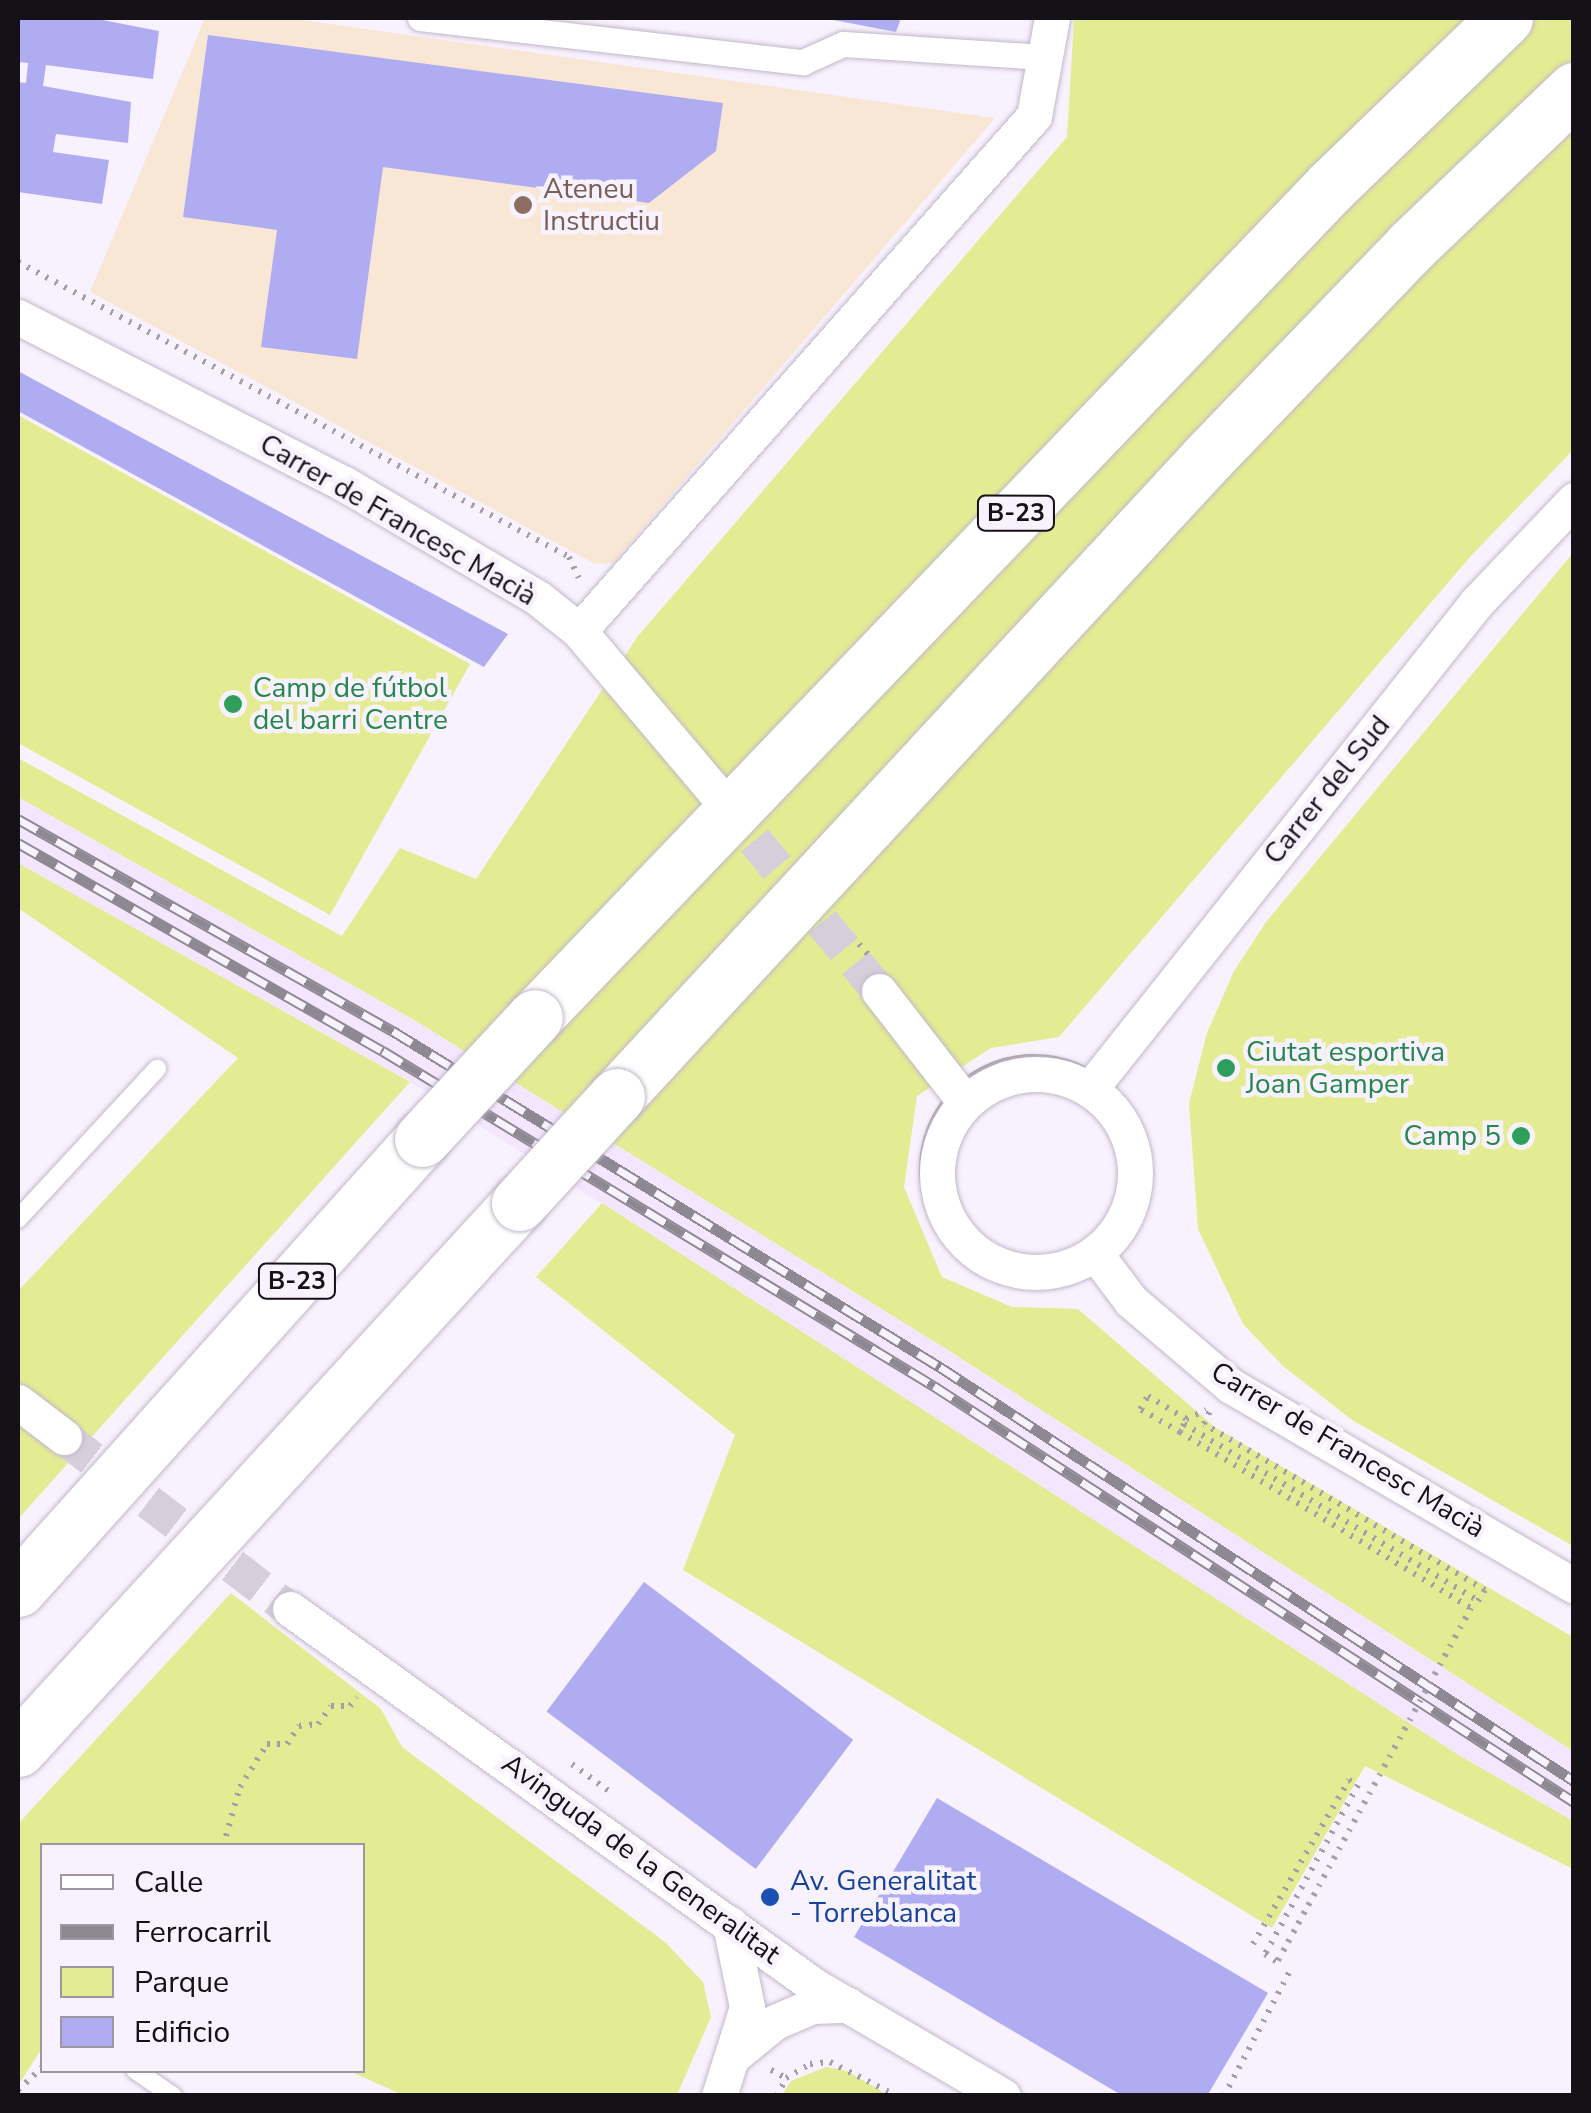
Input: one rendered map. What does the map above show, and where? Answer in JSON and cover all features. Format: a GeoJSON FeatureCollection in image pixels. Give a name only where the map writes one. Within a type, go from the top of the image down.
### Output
{"type":"FeatureCollection","features":[{"type":"Feature","properties":{"kind":"highway","name":"B-23"},"geometry":{"type":"LineString","coordinates":[[18,1589],[535,1017],[1331,186],[1506,18]]}},
{"type":"Feature","properties":{"kind":"highway"},"geometry":{"type":"LineString","coordinates":[[18,1749],[1224,441],[1574,90]]}},
{"type":"Feature","properties":{"kind":"street"},"geometry":{"type":"LineString","coordinates":[[420,18],[803,62],[843,44],[1044,57]]}},
{"type":"Feature","properties":{"kind":"street"},"geometry":{"type":"LineString","coordinates":[[580,631],[1034,116],[1052,18]]}},
{"type":"Feature","properties":{"kind":"street","name":"Carrer de Francesc Macià"},"geometry":{"type":"LineString","coordinates":[[18,317],[343,483],[538,598],[580,631],[720,798]]}},
{"type":"Feature","properties":{"kind":"street","name":"Carrer del Sud"},"geometry":{"type":"LineString","coordinates":[[1090,1090],[1478,602],[1574,500]]}},
{"type":"Feature","properties":{"kind":"street"},"geometry":{"type":"LineString","coordinates":[[879,991],[966,1087]]}},
{"type":"Feature","properties":{"kind":"street"},"geometry":{"type":"LineString","coordinates":[[1028,1074],[1053,1075],[1090,1090],[1120,1120],[1135,1167],[1133,1194],[1118,1231],[1095,1253],[1058,1270],[1032,1273],[1000,1266],[958,1237],[942,1207],[936,1165],[946,1130],[966,1087],[1028,1074]]}},
{"type":"Feature","properties":{"kind":"street","name":"Carrer de Francesc Macià"},"geometry":{"type":"LineString","coordinates":[[1095,1253],[1130,1301],[1231,1386],[1574,1586]]}},
{"type":"Feature","properties":{"kind":"street"},"geometry":{"type":"LineString","coordinates":[[18,1402],[64,1437]]}},
{"type":"Feature","properties":{"kind":"street","name":"Avinguda de la Generalitat"},"geometry":{"type":"LineString","coordinates":[[290,1609],[848,2005],[1002,2096]]}},
{"type":"Feature","properties":{"kind":"street"},"geometry":{"type":"LineString","coordinates":[[719,2096],[737,2053],[747,2007],[745,1975],[730,1924]]}},
{"type":"Feature","properties":{"kind":"street"},"geometry":{"type":"LineString","coordinates":[[737,2053],[775,2022],[812,2006],[848,2005]]}},
{"type":"Feature","properties":{"kind":"lane"},"geometry":{"type":"LineString","coordinates":[[18,1218],[157,1069]]}},
{"type":"Feature","properties":{"kind":"lane"},"geometry":{"type":"LineString","coordinates":[[139,2073],[173,2096]]}},
{"type":"Feature","properties":{"kind":"path","name":"Carrer de Francesc Macià"},"geometry":{"type":"LineString","coordinates":[[18,262],[569,557]]}},
{"type":"Feature","properties":{"kind":"path"},"geometry":{"type":"LineString","coordinates":[[966,1087],[928,1132],[922,1156],[927,1205],[937,1227],[962,1255],[993,1274],[1029,1281],[1067,1277]]}},
{"type":"Feature","properties":{"kind":"path"},"geometry":{"type":"LineString","coordinates":[[1190,1414],[1186,1419],[1148,1396],[1140,1408],[1472,1608],[1277,1962],[1265,1954],[1358,1785],[1348,1780],[1253,1944]]}},
{"type":"Feature","properties":{"kind":"path"},"geometry":{"type":"LineString","coordinates":[[1180,1432],[1184,1424],[1478,1601],[1485,1590],[1204,1424]]}},
{"type":"Feature","properties":{"kind":"path"},"geometry":{"type":"LineString","coordinates":[[224,1843],[240,1787],[266,1744],[286,1744],[299,1726],[318,1724],[331,1706],[350,1706],[366,1684]]}},
{"type":"Feature","properties":{"kind":"path"},"geometry":{"type":"LineString","coordinates":[[1224,2096],[1291,1968]]}},
{"type":"Feature","properties":{"kind":"path"},"geometry":{"type":"LineString","coordinates":[[776,2096],[786,2078],[810,2064],[830,2062],[897,2096]]}},
{"type":"Feature","properties":{"kind":"path"},"geometry":{"type":"LineString","coordinates":[[18,2090],[40,2070]]}},
{"type":"Feature","properties":{"kind":"shaded area","name":"Ateneu Instructiu"},"geometry":{"type":"Polygon","coordinates":[[[205,18],[288,18],[995,118],[613,563],[595,564],[90,292],[205,18]]]}},
{"type":"Feature","properties":{"kind":"shaded area"},"geometry":{"type":"Polygon","coordinates":[[[18,797],[416,1021],[948,1350],[1573,1751],[1573,1821],[1457,1754],[426,1091],[18,863],[18,797]]]}},
{"type":"Feature","properties":{"kind":"green space"},"geometry":{"type":"Polygon","coordinates":[[[1074,18],[1573,18],[1573,450],[1470,557],[1059,1037],[991,1048],[917,1096],[904,1187],[942,1277],[1012,1307],[1078,1309],[1216,1428],[1573,1637],[1573,1751],[948,1350],[416,1021],[18,797],[18,758],[342,936],[400,848],[476,879],[638,636],[1067,137],[1074,18]]]}},
{"type":"Feature","properties":{"kind":"green space","name":"Camp de fútbol del barri Centre"},"geometry":{"type":"Polygon","coordinates":[[[18,415],[470,664],[330,915],[18,743],[18,415]]]}},
{"type":"Feature","properties":{"kind":"green space"},"geometry":{"type":"Polygon","coordinates":[[[1573,553],[1573,1546],[1352,1420],[1283,1366],[1243,1324],[1198,1229],[1189,1103],[1207,1033],[1234,971],[1266,922],[1573,553]]]}},
{"type":"Feature","properties":{"kind":"green space"},"geometry":{"type":"Polygon","coordinates":[[[18,863],[410,1082],[18,1519],[18,1291],[238,1058],[18,908],[18,863]]]}},
{"type":"Feature","properties":{"kind":"green space"},"geometry":{"type":"Polygon","coordinates":[[[602,1203],[1457,1754],[1573,1821],[1573,1869],[1365,1766],[1272,1928],[683,1570],[735,1435],[536,1277],[602,1203]]]}},
{"type":"Feature","properties":{"kind":"green space"},"geometry":{"type":"Polygon","coordinates":[[[231,1593],[381,1709],[402,1747],[665,1942],[703,1982],[711,2017],[677,2095],[403,2095],[354,2073],[365,2073],[365,1843],[40,1843],[40,2051],[18,2086],[18,1824],[231,1593]]]}},
{"type":"Feature","properties":{"kind":"green space"},"geometry":{"type":"Polygon","coordinates":[[[826,2067],[847,2071],[888,2095],[782,2095],[791,2081],[826,2067]]]}},
{"type":"Feature","properties":{"kind":"building"},"geometry":{"type":"Polygon","coordinates":[[[18,18],[92,18],[159,31],[153,79],[46,65],[43,86],[131,102],[128,143],[56,134],[53,152],[109,160],[102,204],[18,192],[18,82],[26,83],[28,63],[18,62],[18,18]]]}},
{"type":"Feature","properties":{"kind":"building"},"geometry":{"type":"Polygon","coordinates":[[[823,18],[901,18],[896,32],[823,18]]]}},
{"type":"Feature","properties":{"kind":"building"},"geometry":{"type":"Polygon","coordinates":[[[208,35],[723,103],[716,151],[649,203],[383,167],[357,359],[261,347],[277,230],[183,217],[208,35]]]}},
{"type":"Feature","properties":{"kind":"building"},"geometry":{"type":"Polygon","coordinates":[[[18,371],[508,634],[484,667],[18,411],[18,371]]]}},
{"type":"Feature","properties":{"kind":"building"},"geometry":{"type":"Polygon","coordinates":[[[644,1582],[853,1740],[756,1869],[547,1711],[644,1582]]]}},
{"type":"Feature","properties":{"kind":"building"},"geometry":{"type":"Polygon","coordinates":[[[937,1798],[1268,1993],[1207,2096],[1123,2096],[854,1937],[937,1798]]]}},
{"type":"Feature","properties":{"kind":"tunnel"},"geometry":{"type":"LineString","coordinates":[[721,799],[879,991]]}},
{"type":"Feature","properties":{"kind":"tunnel"},"geometry":{"type":"LineString","coordinates":[[64,1437],[290,1609]]}},
{"type":"Feature","properties":{"kind":"railway"},"geometry":{"type":"LineString","coordinates":[[18,819],[393,1031],[940,1367],[1574,1781]]}},
{"type":"Feature","properties":{"kind":"railway"},"geometry":{"type":"LineString","coordinates":[[18,843],[383,1051],[934,1386],[1574,1802]]}},
{"type":"Feature","properties":{"kind":"place","name":"Ateneu Instructiu"},"geometry":{"type":"Point","coordinates":[523,205]}},
{"type":"Feature","properties":{"kind":"place","name":"Camp de fútbol del barri Centre"},"geometry":{"type":"Point","coordinates":[233,704]}},
{"type":"Feature","properties":{"kind":"place","name":"Ciutat esportiva Joan Gamper"},"geometry":{"type":"Point","coordinates":[1226,1068]}},
{"type":"Feature","properties":{"kind":"place","name":"Camp 5"},"geometry":{"type":"Point","coordinates":[1521,1136]}},
{"type":"Feature","properties":{"kind":"place","name":"Av. Generalitat - Torreblanca"},"geometry":{"type":"Point","coordinates":[770,1897]}}]}
